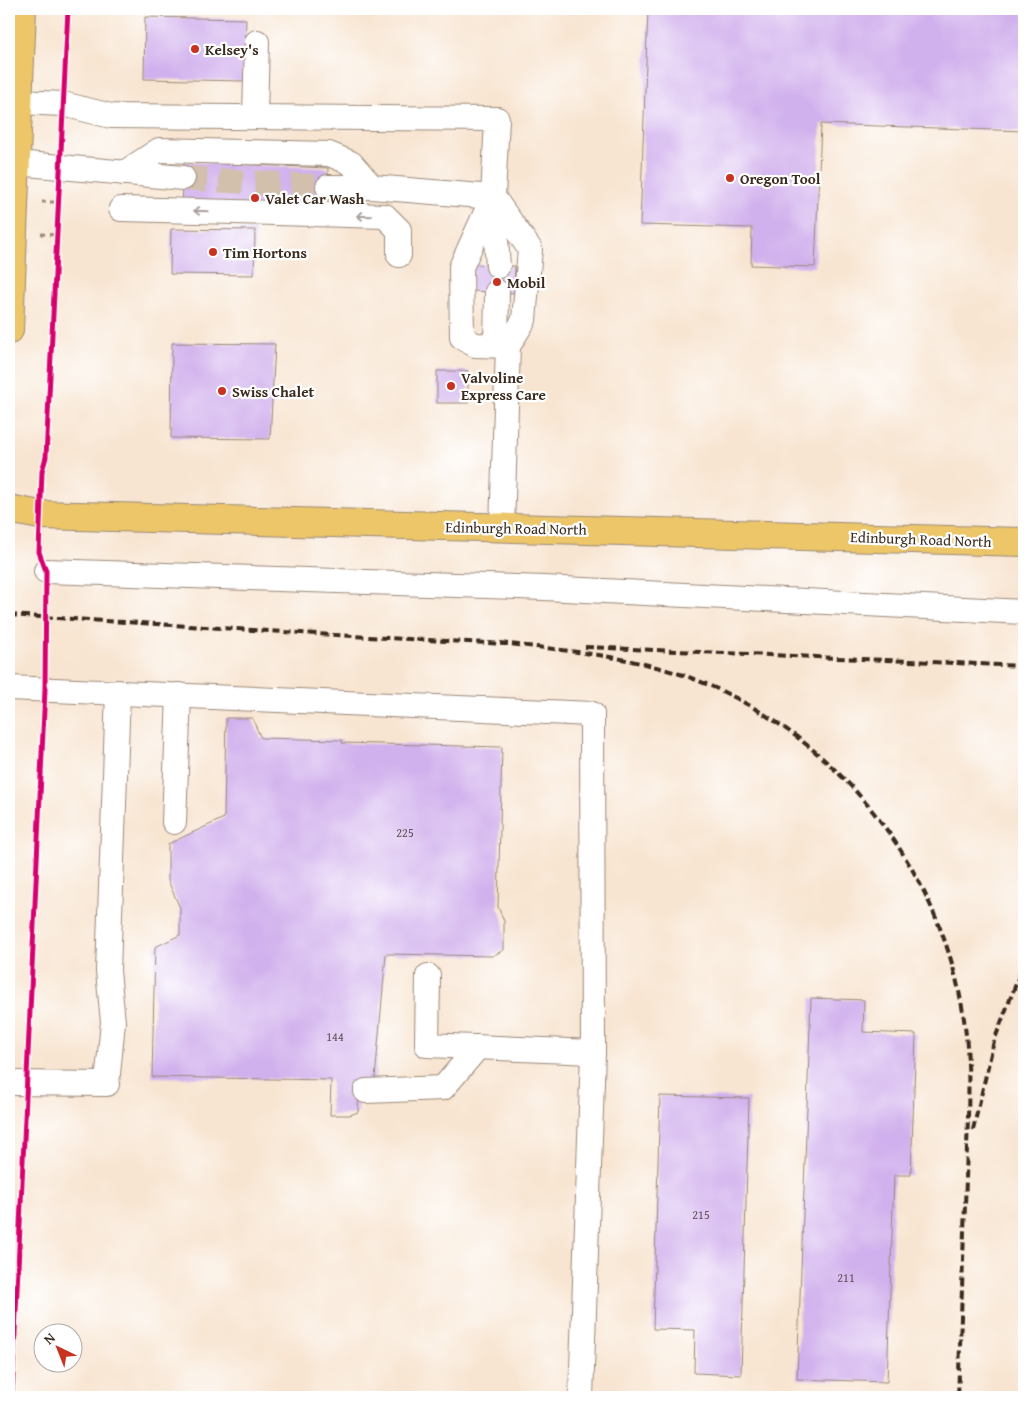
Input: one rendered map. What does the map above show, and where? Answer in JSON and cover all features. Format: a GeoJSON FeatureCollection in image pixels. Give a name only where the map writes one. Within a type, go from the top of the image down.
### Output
{"type":"FeatureCollection","features":[{"type":"Feature","properties":{"kind":"main road"},"geometry":{"type":"LineString","coordinates":[[9,330],[22,9]]}},
{"type":"Feature","properties":{"kind":"main road","name":"Edinburgh Road North"},"geometry":{"type":"LineString","coordinates":[[9,509],[50,516],[1024,542]]}},
{"type":"Feature","properties":{"kind":"lane"},"geometry":{"type":"LineString","coordinates":[[256,116],[257,42]]}},
{"type":"Feature","properties":{"kind":"lane"},"geometry":{"type":"LineString","coordinates":[[18,102],[64,104],[111,116],[497,119],[493,197],[498,266]]}},
{"type":"Feature","properties":{"kind":"lane"},"geometry":{"type":"LineString","coordinates":[[124,172],[159,150],[329,154],[351,163],[372,187]]}},
{"type":"Feature","properties":{"kind":"lane"},"geometry":{"type":"LineString","coordinates":[[16,162],[183,178]]}},
{"type":"Feature","properties":{"kind":"lane"},"geometry":{"type":"LineString","coordinates":[[328,187],[372,187],[493,197],[530,249],[524,320],[502,346]]}},
{"type":"Feature","properties":{"kind":"lane"},"geometry":{"type":"LineString","coordinates":[[493,197],[460,268],[462,337],[475,344],[502,346]]}},
{"type":"Feature","properties":{"kind":"lane"},"geometry":{"type":"LineString","coordinates":[[122,209],[385,216],[399,230],[399,255]]}},
{"type":"Feature","properties":{"kind":"lane"},"geometry":{"type":"LineString","coordinates":[[497,292],[502,346],[502,528]]}},
{"type":"Feature","properties":{"kind":"lane"},"geometry":{"type":"LineString","coordinates":[[46,571],[544,588],[1024,612]]}},
{"type":"Feature","properties":{"kind":"lane"},"geometry":{"type":"LineString","coordinates":[[9,688],[592,714],[593,1052],[582,1397]]}},
{"type":"Feature","properties":{"kind":"lane"},"geometry":{"type":"LineString","coordinates":[[9,1083],[107,1084],[113,1022],[108,971],[118,692]]}},
{"type":"Feature","properties":{"kind":"lane"},"geometry":{"type":"LineString","coordinates":[[174,822],[179,695]]}},
{"type":"Feature","properties":{"kind":"lane"},"geometry":{"type":"LineString","coordinates":[[428,976],[427,1045],[593,1052]]}},
{"type":"Feature","properties":{"kind":"lane"},"geometry":{"type":"LineString","coordinates":[[366,1091],[444,1088],[478,1047]]}},
{"type":"Feature","properties":{"kind":"path"},"geometry":{"type":"LineString","coordinates":[[58,211],[60,167]]}},
{"type":"Feature","properties":{"kind":"path"},"geometry":{"type":"LineString","coordinates":[[42,202],[59,202]]}},
{"type":"Feature","properties":{"kind":"path"},"geometry":{"type":"LineString","coordinates":[[57,244],[58,227]]}},
{"type":"Feature","properties":{"kind":"path"},"geometry":{"type":"LineString","coordinates":[[41,234],[57,236]]}},
{"type":"Feature","properties":{"kind":"building","name":"Oregon Tool"},"geometry":{"type":"Polygon","coordinates":[[[648,9],[1024,9],[1024,131],[821,124],[815,267],[751,265],[752,228],[640,225],[648,9]]]}},
{"type":"Feature","properties":{"kind":"building","name":"Kelsey's"},"geometry":{"type":"Polygon","coordinates":[[[145,17],[246,19],[244,81],[144,79],[145,17]]]}},
{"type":"Feature","properties":{"kind":"building","name":"Valet Car Wash"},"geometry":{"type":"Polygon","coordinates":[[[184,162],[328,168],[327,214],[182,209],[184,162]]]}},
{"type":"Feature","properties":{"kind":"building","name":"Tim Hortons"},"geometry":{"type":"Polygon","coordinates":[[[171,229],[255,230],[254,275],[170,274],[171,229]]]}},
{"type":"Feature","properties":{"kind":"building"},"geometry":{"type":"Polygon","coordinates":[[[472,264],[515,266],[514,293],[471,291],[472,264]]]}},
{"type":"Feature","properties":{"kind":"building","name":"Swiss Chalet"},"geometry":{"type":"Polygon","coordinates":[[[172,343],[275,344],[270,439],[171,438],[172,343]]]}},
{"type":"Feature","properties":{"kind":"building"},"geometry":{"type":"Polygon","coordinates":[[[437,371],[468,371],[468,403],[437,403],[437,371]]]}},
{"type":"Feature","properties":{"kind":"building"},"geometry":{"type":"Polygon","coordinates":[[[226,718],[252,718],[261,738],[342,740],[342,743],[502,747],[498,907],[504,921],[504,950],[492,956],[386,954],[375,1079],[359,1086],[358,1112],[350,1115],[330,1115],[331,1080],[152,1077],[155,947],[180,935],[180,908],[168,881],[168,844],[224,818],[226,718]]]}},
{"type":"Feature","properties":{"kind":"building"},"geometry":{"type":"Polygon","coordinates":[[[811,998],[864,1000],[863,1032],[916,1034],[911,1175],[894,1175],[887,1382],[797,1379],[811,998]]]}},
{"type":"Feature","properties":{"kind":"building"},"geometry":{"type":"Polygon","coordinates":[[[660,1096],[749,1098],[741,1375],[694,1373],[695,1330],[653,1329],[660,1096]]]}},
{"type":"Feature","properties":{"kind":"tunnel"},"geometry":{"type":"LineString","coordinates":[[183,178],[328,187]]}},
{"type":"Feature","properties":{"kind":"railway"},"geometry":{"type":"LineString","coordinates":[[9,615],[507,644]]}},
{"type":"Feature","properties":{"kind":"railway"},"geometry":{"type":"LineString","coordinates":[[500,643],[593,654],[661,668],[683,675],[738,699],[789,731],[835,770],[876,815],[909,865],[936,918],[955,976],[966,1035],[968,1107],[958,1397]]}},
{"type":"Feature","properties":{"kind":"railway"},"geometry":{"type":"LineString","coordinates":[[585,647],[1024,666]]}},
{"type":"Feature","properties":{"kind":"railway"},"geometry":{"type":"LineString","coordinates":[[973,1130],[994,1041],[1024,963]]}},
{"type":"Feature","properties":{"kind":"cycle path"},"geometry":{"type":"LineString","coordinates":[[12,1397],[45,689],[46,571],[39,552],[42,471],[46,457],[68,9]]}},
{"type":"Feature","properties":{"kind":"place","name":"Kelsey's"},"geometry":{"type":"Point","coordinates":[195,49]}},
{"type":"Feature","properties":{"kind":"place","name":"Oregon Tool"},"geometry":{"type":"Point","coordinates":[730,178]}},
{"type":"Feature","properties":{"kind":"place","name":"Valet Car Wash"},"geometry":{"type":"Point","coordinates":[255,198]}},
{"type":"Feature","properties":{"kind":"place","name":"Tim Hortons"},"geometry":{"type":"Point","coordinates":[213,252]}},
{"type":"Feature","properties":{"kind":"place","name":"Mobil"},"geometry":{"type":"Point","coordinates":[497,282]}},
{"type":"Feature","properties":{"kind":"place","name":"Valvoline Express Care"},"geometry":{"type":"Point","coordinates":[451,386]}},
{"type":"Feature","properties":{"kind":"place","name":"Swiss Chalet"},"geometry":{"type":"Point","coordinates":[222,391]}}]}
